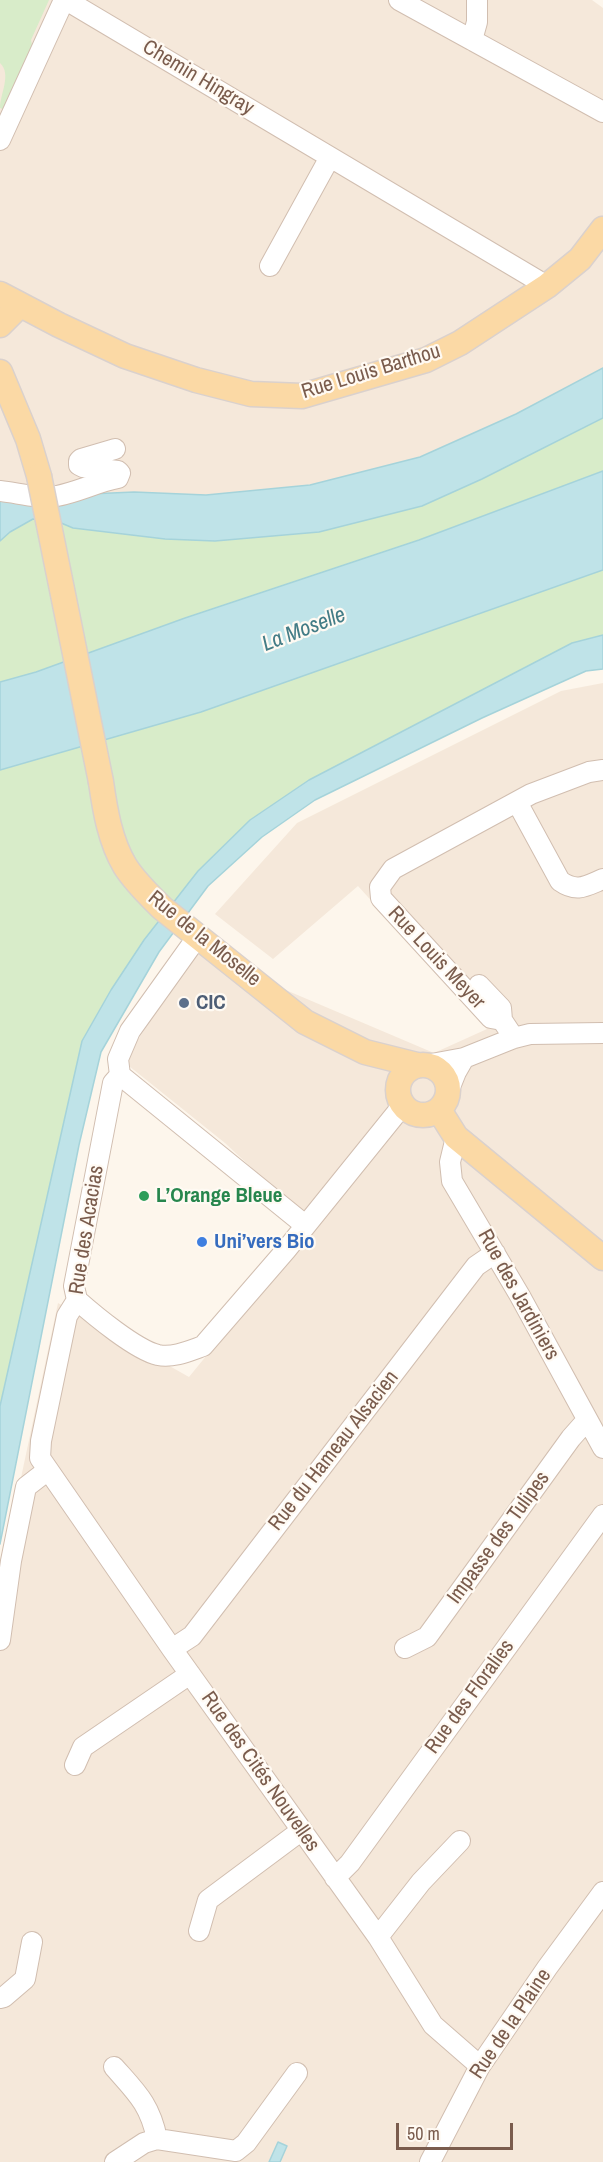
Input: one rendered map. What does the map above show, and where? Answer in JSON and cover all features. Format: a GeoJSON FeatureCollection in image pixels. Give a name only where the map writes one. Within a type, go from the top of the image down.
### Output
{"type":"FeatureCollection","features":[{"type":"Feature","properties":{"kind":"main road","name":"Rue Louis Barthou"},"geometry":{"type":"LineString","coordinates":[[4,310],[40,316],[125,356],[196,380],[251,394],[302,396],[426,360],[460,343],[580,259],[603,229]]}},
{"type":"Feature","properties":{"kind":"main road"},"geometry":{"type":"LineString","coordinates":[[0,372],[16,410]]}},
{"type":"Feature","properties":{"kind":"main road"},"geometry":{"type":"LineString","coordinates":[[0,387],[16,410]]}},
{"type":"Feature","properties":{"kind":"main road","name":"Rue de la Moselle"},"geometry":{"type":"LineString","coordinates":[[16,410],[39,476],[101,782],[105,812],[126,866],[144,890],[162,908],[305,1022],[364,1052],[435,1067],[447,1082],[443,1101],[456,1137],[603,1258]]}},
{"type":"Feature","properties":{"kind":"main road","name":"Rue de la Moselle"},"geometry":{"type":"LineString","coordinates":[[364,1052],[401,1095],[410,1112],[420,1115],[430,1114],[443,1101]]}},
{"type":"Feature","properties":{"kind":"main road"},"geometry":{"type":"LineString","coordinates":[[401,1095],[402,1075],[409,1069],[422,1065]]}},
{"type":"Feature","properties":{"kind":"street"},"geometry":{"type":"LineString","coordinates":[[0,140],[65,0]]}},
{"type":"Feature","properties":{"kind":"street","name":"Chemin Hingray"},"geometry":{"type":"LineString","coordinates":[[65,0],[544,284]]}},
{"type":"Feature","properties":{"kind":"street"},"geometry":{"type":"LineString","coordinates":[[399,0],[603,112]]}},
{"type":"Feature","properties":{"kind":"street"},"geometry":{"type":"LineString","coordinates":[[472,40],[477,22],[477,0]]}},
{"type":"Feature","properties":{"kind":"street"},"geometry":{"type":"LineString","coordinates":[[270,266],[330,157]]}},
{"type":"Feature","properties":{"kind":"street"},"geometry":{"type":"LineString","coordinates":[[0,492],[15,492],[28,497],[57,496],[118,478],[120,473],[118,471],[79,465],[81,459],[115,449]]}},
{"type":"Feature","properties":{"kind":"street","name":"Rue Louis Meyer"},"geometry":{"type":"LineString","coordinates":[[514,1038],[502,1020],[501,1008],[390,890],[380,887],[393,869],[531,794],[589,772],[603,770]]}},
{"type":"Feature","properties":{"kind":"street"},"geometry":{"type":"LineString","coordinates":[[517,802],[560,881],[569,887],[580,888],[603,879]]}},
{"type":"Feature","properties":{"kind":"street","name":"Rue des Acacias"},"geometry":{"type":"LineString","coordinates":[[48,1470],[40,1458],[41,1441],[67,1316],[77,1300],[74,1286],[113,1083],[120,1074],[118,1059],[130,1031],[193,932]]}},
{"type":"Feature","properties":{"kind":"street"},"geometry":{"type":"LineString","coordinates":[[422,1065],[464,1058],[530,1034],[603,1033]]}},
{"type":"Feature","properties":{"kind":"street"},"geometry":{"type":"LineString","coordinates":[[443,1101],[464,1058]]}},
{"type":"Feature","properties":{"kind":"street"},"geometry":{"type":"LineString","coordinates":[[120,1074],[305,1225]]}},
{"type":"Feature","properties":{"kind":"street"},"geometry":{"type":"LineString","coordinates":[[77,1300],[90,1312],[144,1350],[159,1355],[184,1353],[203,1346],[305,1225],[401,1095]]}},
{"type":"Feature","properties":{"kind":"street","name":"Rue des Jardiniers"},"geometry":{"type":"LineString","coordinates":[[456,1137],[450,1162],[452,1181],[495,1253],[603,1448]]}},
{"type":"Feature","properties":{"kind":"street","name":"Rue du Hameau Alsacien"},"geometry":{"type":"LineString","coordinates":[[172,1649],[192,1636],[477,1266],[495,1253]]}},
{"type":"Feature","properties":{"kind":"street","name":"Impasse des Tulipes"},"geometry":{"type":"LineString","coordinates":[[405,1648],[427,1637],[571,1438],[587,1420]]}},
{"type":"Feature","properties":{"kind":"street"},"geometry":{"type":"LineString","coordinates":[[0,1640],[11,1561],[26,1487],[48,1470]]}},
{"type":"Feature","properties":{"kind":"street","name":"Rue des Cités Nouvelles"},"geometry":{"type":"LineString","coordinates":[[48,1470],[172,1649],[378,1937],[433,2025],[480,2066]]}},
{"type":"Feature","properties":{"kind":"street","name":"Rue des Floralies"},"geometry":{"type":"LineString","coordinates":[[335,1878],[350,1863],[603,1515]]}},
{"type":"Feature","properties":{"kind":"street"},"geometry":{"type":"LineString","coordinates":[[75,1765],[83,1747],[190,1674]]}},
{"type":"Feature","properties":{"kind":"street"},"geometry":{"type":"LineString","coordinates":[[199,1930],[208,1900],[302,1830]]}},
{"type":"Feature","properties":{"kind":"street"},"geometry":{"type":"LineString","coordinates":[[378,1937],[421,1882],[460,1841]]}},
{"type":"Feature","properties":{"kind":"street","name":"Rue de la Plaine"},"geometry":{"type":"LineString","coordinates":[[430,2162],[480,2066],[547,1968],[603,1892]]}},
{"type":"Feature","properties":{"kind":"street"},"geometry":{"type":"LineString","coordinates":[[0,1998],[25,1979],[32,1942]]}},
{"type":"Feature","properties":{"kind":"street"},"geometry":{"type":"LineString","coordinates":[[114,2067],[144,2101],[153,2119],[157,2139]]}},
{"type":"Feature","properties":{"kind":"street"},"geometry":{"type":"LineString","coordinates":[[115,2162],[144,2143],[157,2139],[236,2151],[246,2143],[297,2073]]}},
{"type":"Feature","properties":{"kind":"shaded area"},"geometry":{"type":"Polygon","coordinates":[[[0,0],[592,0],[603,8],[603,391],[253,523],[0,486],[0,0]]]}},
{"type":"Feature","properties":{"kind":"shaded area"},"geometry":{"type":"Polygon","coordinates":[[[603,683],[603,2162],[0,2162],[0,1577],[58,1303],[189,1377],[313,1225],[225,1143],[124,1062],[194,951],[434,1053],[487,1029],[358,886],[273,959],[215,914],[297,823],[561,691],[603,683]]]}},
{"type":"Feature","properties":{"kind":"green space"},"geometry":{"type":"Polygon","coordinates":[[[0,0],[49,0],[31,40],[32,45],[5,110],[0,108],[5,73],[0,63],[0,0]]]}},
{"type":"Feature","properties":{"kind":"green space"},"geometry":{"type":"Polygon","coordinates":[[[603,418],[603,471],[419,540],[185,618],[36,672],[0,682],[0,541],[10,532],[33,519],[54,520],[73,528],[165,539],[215,541],[319,532],[482,479],[603,418]]]}},
{"type":"Feature","properties":{"kind":"green space"},"geometry":{"type":"Polygon","coordinates":[[[603,570],[603,635],[572,643],[310,780],[250,820],[198,871],[144,940],[111,990],[82,1041],[0,1406],[0,770],[201,712],[603,570]]]}},
{"type":"Feature","properties":{"kind":"water"},"geometry":{"type":"Polygon","coordinates":[[[603,368],[603,418],[482,479],[422,506],[319,532],[215,541],[165,539],[73,528],[54,520],[33,519],[10,532],[0,541],[0,498],[134,492],[206,495],[310,485],[420,457],[516,414],[603,368]]]}},
{"type":"Feature","properties":{"kind":"water","name":"La Moselle"},"geometry":{"type":"Polygon","coordinates":[[[603,471],[603,570],[201,712],[0,770],[0,682],[36,672],[185,618],[419,540],[603,471]]]}},
{"type":"Feature","properties":{"kind":"water"},"geometry":{"type":"Polygon","coordinates":[[[603,635],[603,669],[586,671],[482,718],[315,800],[262,837],[208,886],[159,952],[101,1052],[79,1145],[0,1544],[0,1406],[82,1041],[111,990],[144,940],[198,871],[250,820],[309,780],[572,643],[603,635]]]}},
{"type":"Feature","properties":{"kind":"water"},"geometry":{"type":"Polygon","coordinates":[[[278,2142],[287,2146],[280,2162],[269,2162],[278,2142]]]}},
{"type":"Feature","properties":{"kind":"place","name":"CIC"},"geometry":{"type":"Point","coordinates":[184,1003]}},
{"type":"Feature","properties":{"kind":"place","name":"L’Orange Bleue"},"geometry":{"type":"Point","coordinates":[144,1196]}},
{"type":"Feature","properties":{"kind":"place","name":"Uni’vers Bio"},"geometry":{"type":"Point","coordinates":[202,1242]}}]}
